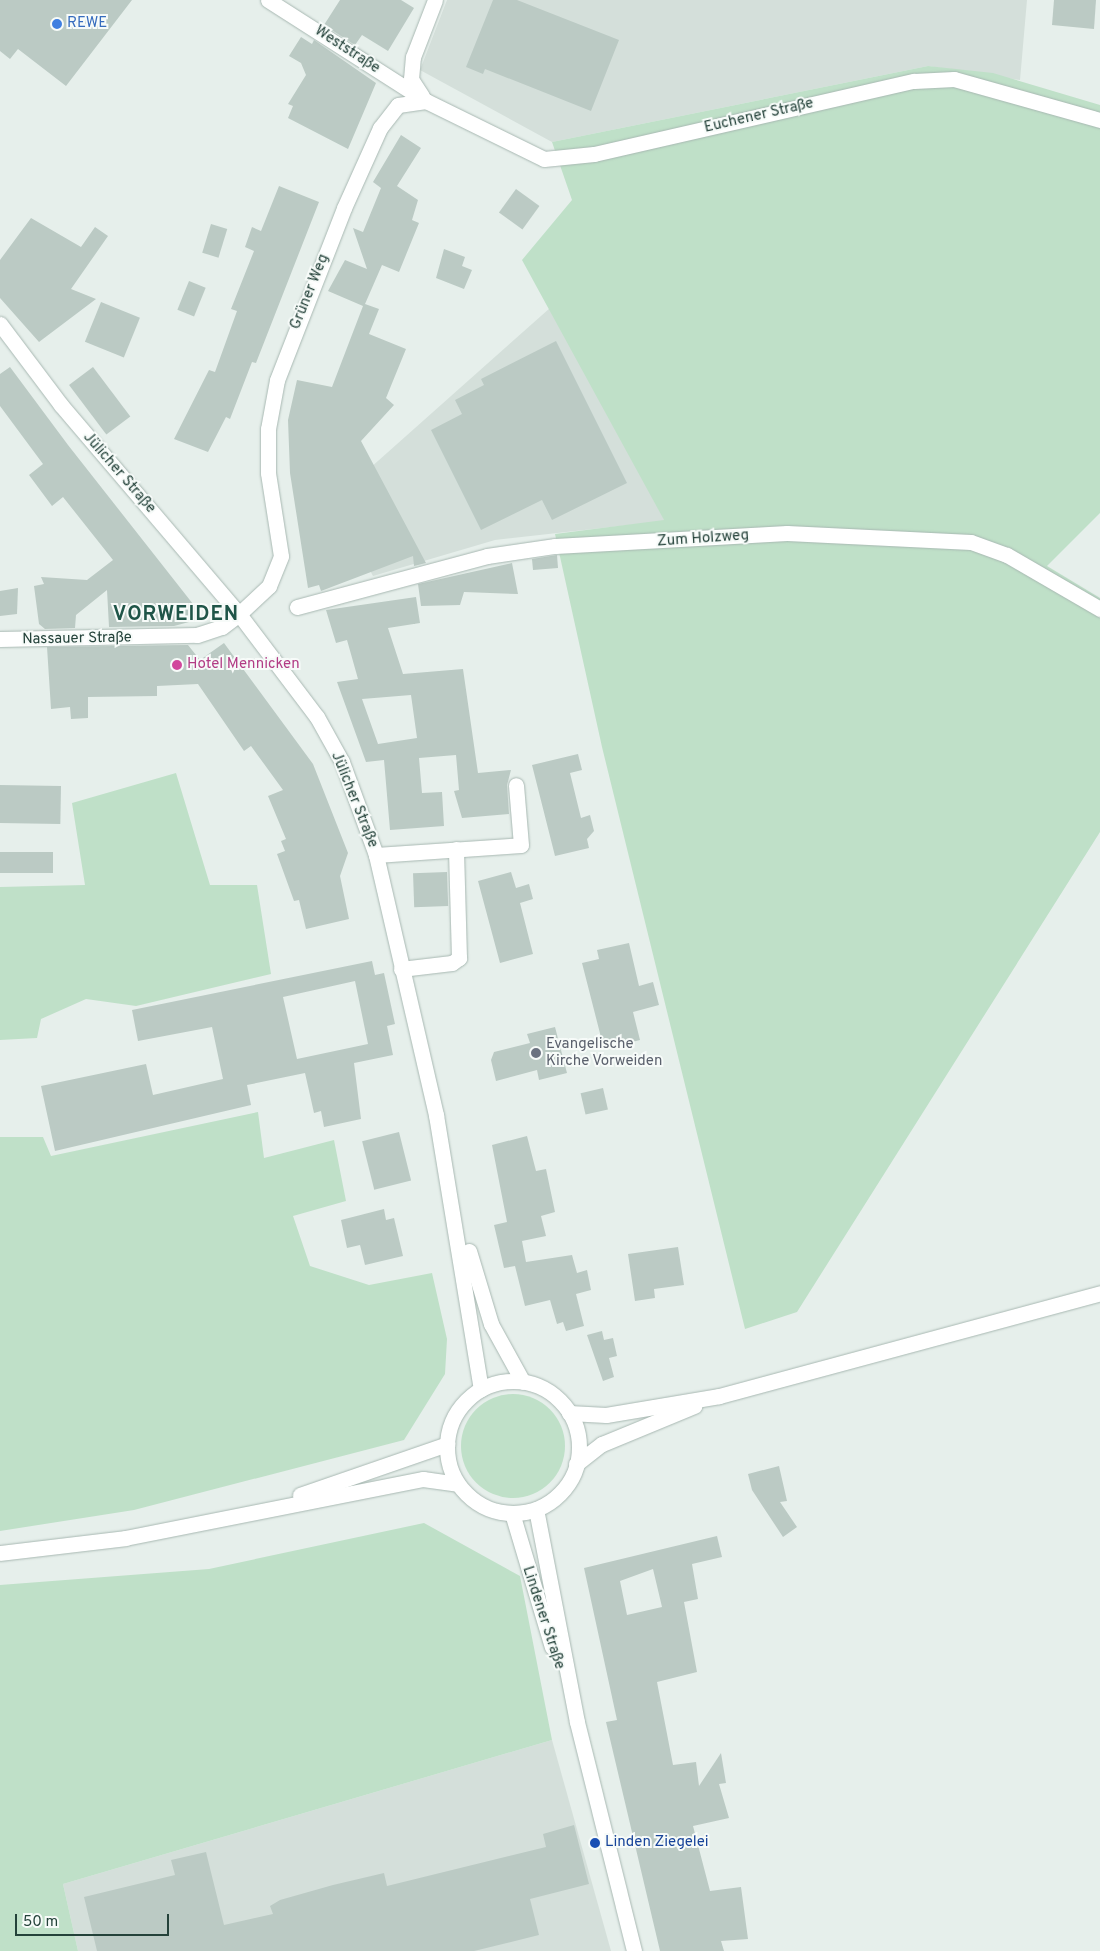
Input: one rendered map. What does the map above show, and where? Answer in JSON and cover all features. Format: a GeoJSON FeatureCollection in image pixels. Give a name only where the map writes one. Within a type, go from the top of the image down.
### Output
{"type":"FeatureCollection","features":[{"type":"Feature","properties":{"kind":"main road","name":"Weststraße"},"geometry":{"type":"LineString","coordinates":[[268,0],[426,101]]}},
{"type":"Feature","properties":{"kind":"main road"},"geometry":{"type":"LineString","coordinates":[[426,101],[413,85],[411,69],[416,43],[435,0]]}},
{"type":"Feature","properties":{"kind":"main road","name":"Euchener Straße"},"geometry":{"type":"LineString","coordinates":[[426,101],[544,159],[594,154],[914,81],[954,79],[1100,120]]}},
{"type":"Feature","properties":{"kind":"main road","name":"Grüner Weg"},"geometry":{"type":"LineString","coordinates":[[239,614],[269,586],[281,556],[268,473],[268,429],[285,355],[380,128],[398,106],[416,99],[426,101]]}},
{"type":"Feature","properties":{"kind":"main road","name":"Jülicher Straße"},"geometry":{"type":"LineString","coordinates":[[0,324],[61,405],[239,614],[317,717],[342,762],[376,855],[436,1115],[450,1190]]}},
{"type":"Feature","properties":{"kind":"main road","name":"Zum Holzweg"},"geometry":{"type":"LineString","coordinates":[[297,607],[487,556],[555,546],[787,534],[971,542],[1006,555],[1100,609]]}},
{"type":"Feature","properties":{"kind":"main road","name":"Nassauer Straße"},"geometry":{"type":"LineString","coordinates":[[0,639],[197,635],[222,627],[239,614]]}},
{"type":"Feature","properties":{"kind":"main road"},"geometry":{"type":"LineString","coordinates":[[376,855],[521,845],[516,785]]}},
{"type":"Feature","properties":{"kind":"main road"},"geometry":{"type":"LineString","coordinates":[[401,970],[452,963],[459,958],[456,849]]}},
{"type":"Feature","properties":{"kind":"main road"},"geometry":{"type":"LineString","coordinates":[[450,1190],[491,1324],[523,1382]]}},
{"type":"Feature","properties":{"kind":"main road"},"geometry":{"type":"LineString","coordinates":[[450,1190],[481,1389]]}},
{"type":"Feature","properties":{"kind":"main road"},"geometry":{"type":"LineString","coordinates":[[569,1413],[606,1415],[719,1396],[1100,1293]]}},
{"type":"Feature","properties":{"kind":"main road"},"geometry":{"type":"LineString","coordinates":[[523,1382],[557,1398],[569,1413],[576,1429],[576,1464],[568,1483],[536,1509],[512,1513],[481,1505],[458,1484],[447,1444],[457,1412],[481,1389],[523,1382]]}},
{"type":"Feature","properties":{"kind":"main road"},"geometry":{"type":"LineString","coordinates":[[576,1464],[602,1444],[719,1396]]}},
{"type":"Feature","properties":{"kind":"main road"},"geometry":{"type":"LineString","coordinates":[[238,1516],[447,1444]]}},
{"type":"Feature","properties":{"kind":"main road"},"geometry":{"type":"LineString","coordinates":[[0,1553],[116,1539],[422,1479],[458,1484]]}},
{"type":"Feature","properties":{"kind":"main road","name":"Lindener Straße"},"geometry":{"type":"LineString","coordinates":[[536,1509],[577,1722],[634,1951]]}},
{"type":"Feature","properties":{"kind":"main road","name":"Lindener Straße"},"geometry":{"type":"LineString","coordinates":[[512,1513],[577,1722]]}},
{"type":"Feature","properties":{"kind":"shaded area"},"geometry":{"type":"Polygon","coordinates":[[[447,0],[1027,0],[1020,80],[928,66],[552,142],[420,70],[447,0]]]}},
{"type":"Feature","properties":{"kind":"shaded area"},"geometry":{"type":"Polygon","coordinates":[[[550,308],[665,521],[495,540],[373,576],[333,501],[550,308]]]}},
{"type":"Feature","properties":{"kind":"shaded area"},"geometry":{"type":"Polygon","coordinates":[[[552,1740],[611,1951],[78,1951],[63,1884],[552,1740]]]}},
{"type":"Feature","properties":{"kind":"green space"},"geometry":{"type":"Polygon","coordinates":[[[928,66],[993,73],[1100,105],[1100,513],[1047,566],[1100,598],[1100,832],[797,1312],[745,1329],[602,747],[555,534],[664,520],[522,260],[572,200],[552,142],[928,66]]]}},
{"type":"Feature","properties":{"kind":"green space"},"geometry":{"type":"Polygon","coordinates":[[[176,773],[210,885],[257,885],[271,974],[136,1006],[86,999],[41,1019],[37,1038],[0,1040],[0,887],[85,885],[72,803],[176,773]]]}},
{"type":"Feature","properties":{"kind":"green space"},"geometry":{"type":"Polygon","coordinates":[[[258,1112],[264,1158],[334,1140],[346,1201],[293,1216],[310,1266],[369,1285],[432,1273],[447,1339],[445,1374],[404,1440],[134,1510],[0,1531],[0,1137],[43,1137],[51,1156],[258,1112]]]}},
{"type":"Feature","properties":{"kind":"green space"},"geometry":{"type":"Polygon","coordinates":[[[513,1394],[533,1398],[550,1409],[561,1426],[565,1446],[561,1466],[550,1483],[533,1494],[513,1498],[493,1494],[476,1483],[465,1466],[461,1446],[465,1426],[476,1409],[493,1398],[513,1394]]]}},
{"type":"Feature","properties":{"kind":"green space"},"geometry":{"type":"Polygon","coordinates":[[[424,1523],[520,1576],[552,1740],[63,1884],[78,1951],[0,1951],[0,1585],[209,1569],[424,1523]]]}},
{"type":"Feature","properties":{"kind":"building","name":"REWE"},"geometry":{"type":"Polygon","coordinates":[[[0,0],[132,0],[66,86],[18,49],[10,59],[0,51],[0,0]]]}},
{"type":"Feature","properties":{"kind":"building"},"geometry":{"type":"Polygon","coordinates":[[[340,0],[401,0],[414,8],[388,51],[362,35],[355,45],[324,25],[340,0]]]}},
{"type":"Feature","properties":{"kind":"building"},"geometry":{"type":"Polygon","coordinates":[[[493,0],[517,0],[619,40],[591,111],[485,69],[483,74],[466,67],[493,0]]]}},
{"type":"Feature","properties":{"kind":"building"},"geometry":{"type":"Polygon","coordinates":[[[1054,0],[1096,0],[1094,29],[1052,25],[1054,0]]]}},
{"type":"Feature","properties":{"kind":"building"},"geometry":{"type":"Polygon","coordinates":[[[301,37],[312,44],[314,40],[376,83],[348,149],[288,118],[293,106],[288,104],[306,75],[301,63],[289,56],[301,37]]]}},
{"type":"Feature","properties":{"kind":"building"},"geometry":{"type":"Polygon","coordinates":[[[401,135],[421,148],[397,186],[418,200],[412,220],[419,223],[399,272],[382,265],[365,304],[379,309],[369,334],[406,349],[386,398],[394,405],[361,441],[426,563],[414,566],[413,556],[321,591],[319,585],[308,588],[290,473],[288,420],[297,380],[332,387],[363,306],[328,291],[345,260],[367,269],[353,228],[363,232],[381,188],[373,182],[401,135]]]}},
{"type":"Feature","properties":{"kind":"building"},"geometry":{"type":"Polygon","coordinates":[[[279,186],[319,202],[256,363],[252,362],[230,419],[226,417],[208,452],[174,439],[209,370],[215,372],[237,311],[231,309],[254,251],[245,247],[252,227],[261,231],[279,186]]]}},
{"type":"Feature","properties":{"kind":"building"},"geometry":{"type":"Polygon","coordinates":[[[516,189],[539,206],[522,230],[499,212],[516,189]]]}},
{"type":"Feature","properties":{"kind":"building"},"geometry":{"type":"Polygon","coordinates":[[[31,218],[81,247],[95,227],[108,236],[71,289],[96,299],[39,342],[0,298],[0,260],[31,218]]]}},
{"type":"Feature","properties":{"kind":"building"},"geometry":{"type":"Polygon","coordinates":[[[211,224],[227,229],[218,258],[202,253],[211,224]]]}},
{"type":"Feature","properties":{"kind":"building"},"geometry":{"type":"Polygon","coordinates":[[[444,249],[465,257],[462,266],[472,270],[464,289],[436,278],[444,249]]]}},
{"type":"Feature","properties":{"kind":"building"},"geometry":{"type":"Polygon","coordinates":[[[189,281],[206,288],[194,316],[177,310],[189,281]]]}},
{"type":"Feature","properties":{"kind":"building"},"geometry":{"type":"Polygon","coordinates":[[[101,302],[140,318],[124,358],[85,342],[101,302]]]}},
{"type":"Feature","properties":{"kind":"building"},"geometry":{"type":"Polygon","coordinates":[[[556,341],[627,483],[552,520],[542,500],[481,530],[431,430],[462,414],[455,400],[484,385],[481,379],[556,341]]]}},
{"type":"Feature","properties":{"kind":"building"},"geometry":{"type":"Polygon","coordinates":[[[10,367],[68,445],[204,618],[174,626],[109,627],[107,590],[76,615],[75,628],[45,629],[39,624],[34,586],[44,584],[41,577],[87,580],[113,560],[63,497],[52,506],[29,475],[43,464],[0,406],[0,374],[10,367]]]}},
{"type":"Feature","properties":{"kind":"building"},"geometry":{"type":"Polygon","coordinates":[[[93,367],[130,417],[106,435],[69,385],[93,367]]]}},
{"type":"Feature","properties":{"kind":"building"},"geometry":{"type":"Polygon","coordinates":[[[557,555],[558,568],[533,570],[532,559],[557,555]]]}},
{"type":"Feature","properties":{"kind":"building"},"geometry":{"type":"Polygon","coordinates":[[[512,563],[518,594],[464,592],[460,605],[421,606],[418,584],[512,563]]]}},
{"type":"Feature","properties":{"kind":"building"},"geometry":{"type":"Polygon","coordinates":[[[18,588],[17,614],[0,616],[0,591],[18,588]]]}},
{"type":"Feature","properties":{"kind":"building"},"geometry":{"type":"Polygon","coordinates":[[[416,597],[420,623],[388,628],[403,674],[463,669],[478,773],[511,770],[507,785],[509,814],[462,818],[454,791],[459,790],[456,755],[419,758],[422,793],[442,792],[444,826],[390,830],[384,760],[366,762],[337,682],[358,679],[347,640],[336,643],[326,610],[416,597]],[[411,695],[362,699],[378,744],[417,738],[411,695]]]}},
{"type":"Feature","properties":{"kind":"building"},"geometry":{"type":"Polygon","coordinates":[[[224,643],[313,764],[348,853],[340,876],[349,919],[306,929],[299,900],[294,901],[277,854],[285,851],[281,841],[286,839],[268,796],[283,790],[251,746],[244,751],[198,684],[157,686],[157,696],[88,697],[88,718],[71,719],[70,707],[51,709],[47,647],[188,645],[200,660],[224,643]]]}},
{"type":"Feature","properties":{"kind":"building"},"geometry":{"type":"Polygon","coordinates":[[[578,754],[582,770],[570,773],[581,818],[590,815],[594,831],[587,839],[589,848],[555,856],[532,765],[578,754]]]}},
{"type":"Feature","properties":{"kind":"building"},"geometry":{"type":"Polygon","coordinates":[[[0,785],[61,786],[60,824],[0,823],[0,785]]]}},
{"type":"Feature","properties":{"kind":"building"},"geometry":{"type":"Polygon","coordinates":[[[0,852],[53,852],[53,873],[0,873],[0,852]]]}},
{"type":"Feature","properties":{"kind":"building"},"geometry":{"type":"Polygon","coordinates":[[[447,872],[448,906],[414,907],[413,873],[447,872]]]}},
{"type":"Feature","properties":{"kind":"building"},"geometry":{"type":"Polygon","coordinates":[[[511,872],[516,888],[529,884],[533,899],[520,903],[533,954],[500,963],[478,881],[511,872]]]}},
{"type":"Feature","properties":{"kind":"building"},"geometry":{"type":"Polygon","coordinates":[[[629,943],[639,986],[653,982],[659,1005],[633,1012],[640,1040],[604,1049],[582,963],[599,959],[597,950],[629,943]]]}},
{"type":"Feature","properties":{"kind":"building"},"geometry":{"type":"Polygon","coordinates":[[[372,961],[375,975],[384,973],[395,1024],[387,1026],[393,1055],[354,1063],[361,1119],[324,1127],[321,1111],[314,1113],[305,1073],[247,1085],[251,1105],[55,1151],[41,1086],[146,1064],[153,1095],[223,1079],[212,1027],[138,1041],[132,1010],[372,961]],[[355,981],[283,997],[297,1059],[368,1044],[355,981]]]}},
{"type":"Feature","properties":{"kind":"building","name":"Evangelische Kirche Vorweiden"},"geometry":{"type":"Polygon","coordinates":[[[555,1027],[567,1073],[539,1080],[537,1070],[496,1081],[491,1060],[494,1052],[530,1043],[527,1034],[555,1027]]]}},
{"type":"Feature","properties":{"kind":"building"},"geometry":{"type":"Polygon","coordinates":[[[603,1088],[608,1109],[586,1115],[581,1093],[603,1088]]]}},
{"type":"Feature","properties":{"kind":"building"},"geometry":{"type":"Polygon","coordinates":[[[399,1132],[411,1181],[374,1190],[362,1141],[399,1132]]]}},
{"type":"Feature","properties":{"kind":"building"},"geometry":{"type":"Polygon","coordinates":[[[527,1136],[536,1171],[546,1169],[555,1212],[541,1216],[546,1236],[522,1241],[526,1262],[572,1255],[577,1273],[587,1270],[591,1290],[576,1294],[584,1326],[566,1331],[563,1322],[557,1324],[550,1300],[525,1306],[515,1266],[504,1268],[494,1225],[507,1222],[492,1145],[527,1136]]]}},
{"type":"Feature","properties":{"kind":"building"},"geometry":{"type":"Polygon","coordinates":[[[384,1209],[386,1220],[394,1218],[403,1256],[365,1265],[360,1245],[347,1248],[341,1220],[384,1209]]]}},
{"type":"Feature","properties":{"kind":"building"},"geometry":{"type":"Polygon","coordinates":[[[678,1247],[684,1285],[654,1289],[655,1298],[635,1301],[628,1254],[678,1247]]]}},
{"type":"Feature","properties":{"kind":"building"},"geometry":{"type":"Polygon","coordinates":[[[602,1331],[604,1340],[613,1338],[617,1356],[609,1358],[614,1377],[603,1381],[587,1335],[602,1331]]]}},
{"type":"Feature","properties":{"kind":"building"},"geometry":{"type":"Polygon","coordinates":[[[779,1466],[787,1501],[780,1502],[797,1527],[783,1537],[752,1490],[748,1474],[779,1466]]]}},
{"type":"Feature","properties":{"kind":"building"},"geometry":{"type":"Polygon","coordinates":[[[717,1536],[722,1557],[692,1564],[698,1599],[684,1602],[697,1672],[657,1682],[673,1765],[696,1762],[699,1786],[721,1753],[726,1783],[719,1784],[729,1818],[693,1826],[710,1891],[741,1887],[748,1939],[721,1941],[724,1951],[660,1951],[606,1722],[617,1720],[584,1568],[717,1536]],[[653,1569],[620,1581],[627,1615],[662,1607],[653,1569]]]}},
{"type":"Feature","properties":{"kind":"building"},"geometry":{"type":"Polygon","coordinates":[[[574,1825],[589,1884],[530,1899],[539,1935],[474,1951],[97,1951],[84,1897],[175,1875],[171,1860],[206,1852],[224,1925],[273,1914],[270,1906],[280,1900],[333,1885],[384,1873],[387,1886],[546,1847],[543,1834],[574,1825]]]}},
{"type":"Feature","properties":{"kind":"place","name":"REWE"},"geometry":{"type":"Point","coordinates":[57,24]}},
{"type":"Feature","properties":{"kind":"place","name":"Hotel Mennicken"},"geometry":{"type":"Point","coordinates":[177,665]}},
{"type":"Feature","properties":{"kind":"place","name":"Evangelische Kirche Vorweiden"},"geometry":{"type":"Point","coordinates":[536,1053]}},
{"type":"Feature","properties":{"kind":"place","name":"Linden Ziegelei"},"geometry":{"type":"Point","coordinates":[595,1843]}},
{"type":"Feature","properties":{"kind":"district","name":"VORWEIDEN"},"geometry":{"type":"Point","coordinates":[176,615]}}]}
